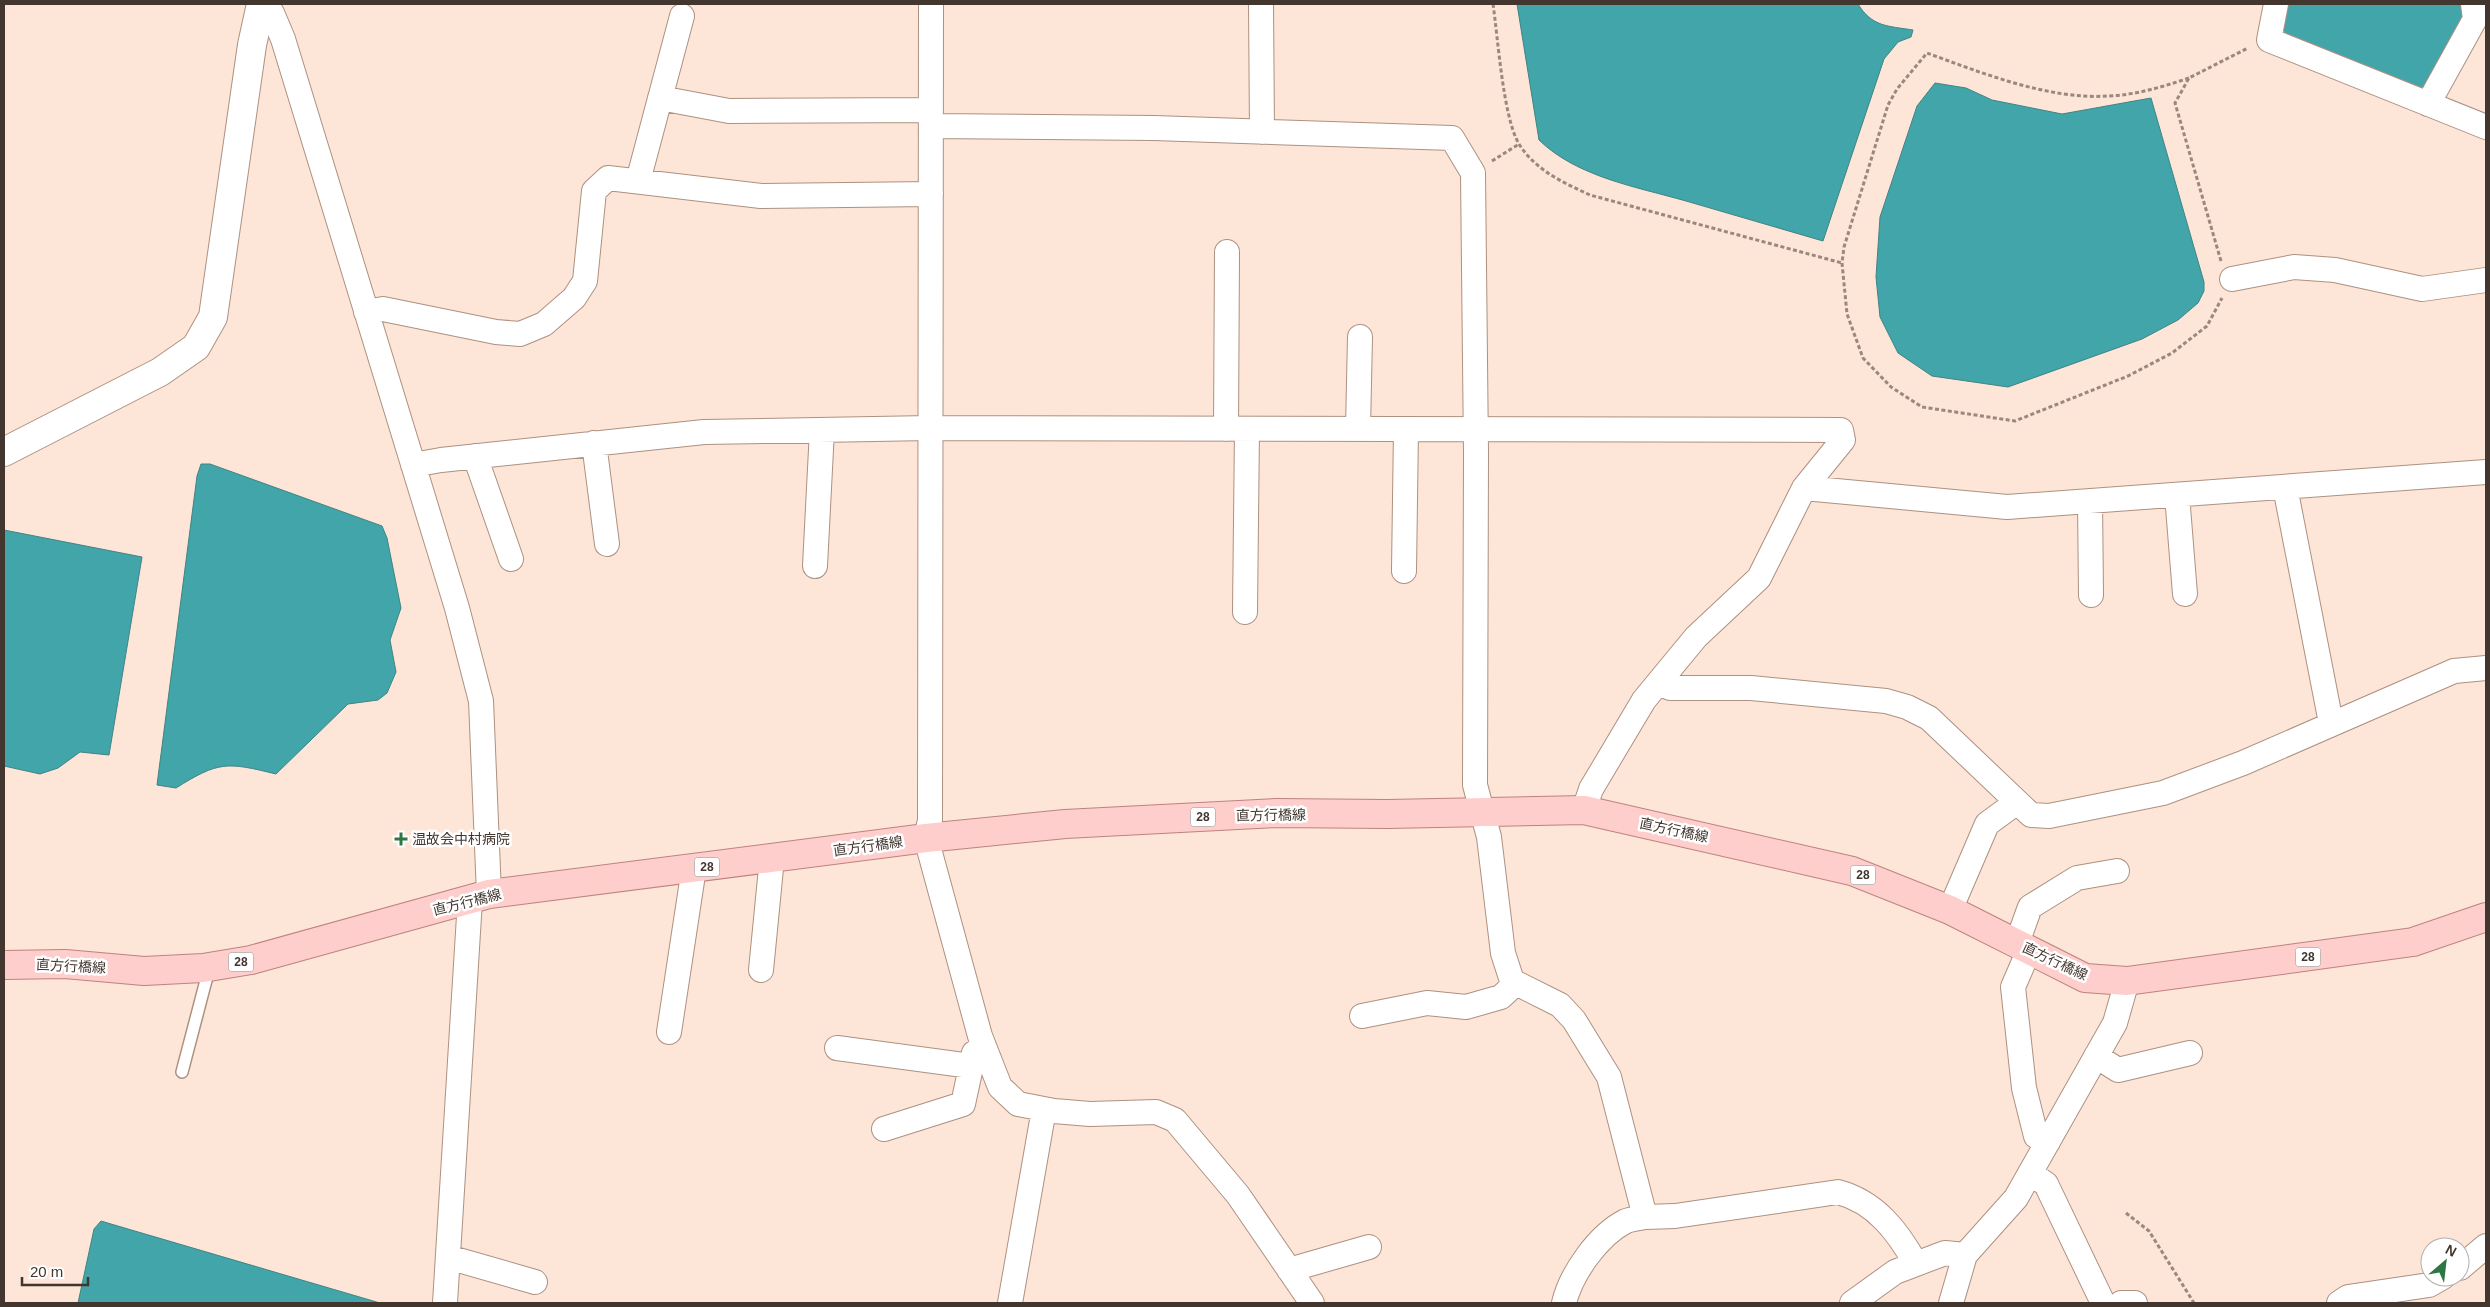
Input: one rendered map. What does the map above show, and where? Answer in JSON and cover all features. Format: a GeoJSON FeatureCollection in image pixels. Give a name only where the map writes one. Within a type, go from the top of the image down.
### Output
{"type":"FeatureCollection","features":[{"type":"Feature","properties":{"kind":"main road","name":"直方行橋線"},"geometry":{"type":"LineString","coordinates":[[4,965],[65,964],[144,971],[209,967],[251,960],[479,897],[926,838],[1065,824],[1276,813],[1481,813],[1584,810],[1852,871],[1950,910],[2085,978],[2127,981],[2414,942],[2486,917]]}},
{"type":"Feature","properties":{"kind":"street"},"geometry":{"type":"LineString","coordinates":[[4,452],[160,372],[196,346],[213,317],[252,45],[262,4],[272,13],[283,39],[457,608],[480,701],[479,897],[445,1303]]}},
{"type":"Feature","properties":{"kind":"street"},"geometry":{"type":"LineString","coordinates":[[931,4],[930,820],[926,838],[984,1046],[1000,1087],[1018,1104],[1090,1114],[1156,1112],[1176,1120],[1238,1195],[1312,1303]]}},
{"type":"Feature","properties":{"kind":"street"},"geometry":{"type":"LineString","coordinates":[[1261,4],[1262,132]]}},
{"type":"Feature","properties":{"kind":"street"},"geometry":{"type":"LineString","coordinates":[[2276,4],[2269,40],[2486,127]]}},
{"type":"Feature","properties":{"kind":"street"},"geometry":{"type":"LineString","coordinates":[[2428,104],[2475,19],[2473,4]]}},
{"type":"Feature","properties":{"kind":"street"},"geometry":{"type":"LineString","coordinates":[[638,181],[682,16]]}},
{"type":"Feature","properties":{"kind":"street"},"geometry":{"type":"LineString","coordinates":[[660,98],[729,112],[1452,138],[1473,173],[1475,430],[1474,785],[1489,837],[1503,953],[1512,981],[1560,1005],[1574,1020],[1610,1077],[1645,1217]]}},
{"type":"Feature","properties":{"kind":"street"},"geometry":{"type":"LineString","coordinates":[[366,312],[383,309],[496,332],[520,334],[544,324],[574,298],[584,281],[594,191],[608,178],[761,196],[931,194]]}},
{"type":"Feature","properties":{"kind":"street"},"geometry":{"type":"LineString","coordinates":[[1227,252],[1245,612]]}},
{"type":"Feature","properties":{"kind":"street"},"geometry":{"type":"LineString","coordinates":[[2232,279],[2294,267],[2335,270],[2422,289],[2486,280]]}},
{"type":"Feature","properties":{"kind":"street"},"geometry":{"type":"LineString","coordinates":[[1358,429],[1360,337]]}},
{"type":"Feature","properties":{"kind":"street"},"geometry":{"type":"LineString","coordinates":[[413,465],[475,456],[704,432],[930,428],[1841,430],[1844,440],[1804,488],[1759,578],[1696,637],[1644,700],[1591,789],[1584,810]]}},
{"type":"Feature","properties":{"kind":"street"},"geometry":{"type":"LineString","coordinates":[[815,566],[822,430]]}},
{"type":"Feature","properties":{"kind":"street"},"geometry":{"type":"LineString","coordinates":[[1404,571],[1406,430]]}},
{"type":"Feature","properties":{"kind":"street"},"geometry":{"type":"LineString","coordinates":[[594,444],[607,544]]}},
{"type":"Feature","properties":{"kind":"street"},"geometry":{"type":"LineString","coordinates":[[475,456],[511,560]]}},
{"type":"Feature","properties":{"kind":"street"},"geometry":{"type":"LineString","coordinates":[[1804,488],[2007,507],[2486,472]]}},
{"type":"Feature","properties":{"kind":"street"},"geometry":{"type":"LineString","coordinates":[[2286,487],[2331,723]]}},
{"type":"Feature","properties":{"kind":"street"},"geometry":{"type":"LineString","coordinates":[[2177,495],[2185,594]]}},
{"type":"Feature","properties":{"kind":"street"},"geometry":{"type":"LineString","coordinates":[[2090,501],[2090,595]]}},
{"type":"Feature","properties":{"kind":"street"},"geometry":{"type":"LineString","coordinates":[[1658,683],[1670,688],[1751,688],[1886,701],[1907,707],[1929,718],[2031,815],[2049,816],[2163,793],[2244,762],[2454,671],[2486,668]]}},
{"type":"Feature","properties":{"kind":"street"},"geometry":{"type":"LineString","coordinates":[[1950,910],[1987,824],[2017,802]]}},
{"type":"Feature","properties":{"kind":"street"},"geometry":{"type":"LineString","coordinates":[[761,970],[772,858]]}},
{"type":"Feature","properties":{"kind":"street"},"geometry":{"type":"LineString","coordinates":[[669,1032],[694,868]]}},
{"type":"Feature","properties":{"kind":"street"},"geometry":{"type":"LineString","coordinates":[[2048,1142],[2036,1136],[2024,1088],[2013,987],[2030,907],[2077,878],[2117,870]]}},
{"type":"Feature","properties":{"kind":"street"},"geometry":{"type":"LineString","coordinates":[[1951,1303],[1965,1255],[2016,1198],[2115,1023],[2127,981]]}},
{"type":"Feature","properties":{"kind":"street"},"geometry":{"type":"LineString","coordinates":[[1362,1016],[1427,1003],[1466,1007],[1500,997],[1516,983]]}},
{"type":"Feature","properties":{"kind":"street"},"geometry":{"type":"LineString","coordinates":[[884,1129],[963,1104],[974,1053],[984,1046]]}},
{"type":"Feature","properties":{"kind":"street"},"geometry":{"type":"LineString","coordinates":[[837,1048],[971,1066]]}},
{"type":"Feature","properties":{"kind":"street"},"geometry":{"type":"LineString","coordinates":[[2096,1056],[2118,1070],[2190,1053]]}},
{"type":"Feature","properties":{"kind":"street"},"geometry":{"type":"LineString","coordinates":[[1010,1303],[1044,1109]]}},
{"type":"Feature","properties":{"kind":"street"},"geometry":{"type":"LineString","coordinates":[[2030,1173],[2046,1184],[2103,1303]]}},
{"type":"Feature","properties":{"kind":"street"},"geometry":{"type":"LineString","coordinates":[[1564,1303],[1579,1266],[1606,1236],[1626,1221],[1645,1217],[1675,1216],[1838,1192],[1854,1197],[1888,1222],[1900,1236],[1916,1264]]}},
{"type":"Feature","properties":{"kind":"street"},"geometry":{"type":"LineString","coordinates":[[2470,1260],[2486,1246]]}},
{"type":"Feature","properties":{"kind":"street"},"geometry":{"type":"LineString","coordinates":[[1289,1270],[1369,1247]]}},
{"type":"Feature","properties":{"kind":"street"},"geometry":{"type":"LineString","coordinates":[[1852,1303],[1895,1272],[1945,1254],[1965,1255]]}},
{"type":"Feature","properties":{"kind":"street"},"geometry":{"type":"LineString","coordinates":[[448,1258],[535,1282]]}},
{"type":"Feature","properties":{"kind":"street"},"geometry":{"type":"LineString","coordinates":[[2339,1303],[2348,1297],[2420,1285]]}},
{"type":"Feature","properties":{"kind":"street"},"geometry":{"type":"LineString","coordinates":[[2121,1303],[2135,1303]]}},
{"type":"Feature","properties":{"kind":"lane"},"geometry":{"type":"LineString","coordinates":[[182,1072],[209,967]]}},
{"type":"Feature","properties":{"kind":"path"},"geometry":{"type":"LineString","coordinates":[[1493,4],[1510,120],[1519,144],[1551,176],[1590,196],[1842,263]]}},
{"type":"Feature","properties":{"kind":"path"},"geometry":{"type":"LineString","coordinates":[[2189,78],[2175,103],[2225,273],[2232,279],[2207,326],[2172,353],[2128,376],[2015,421],[1922,406],[1891,387],[1863,358],[1847,314],[1842,263],[1844,248],[1888,105],[1897,89],[1928,53],[2003,80],[2071,94],[2107,97],[2143,92],[2189,78],[2269,40]]}},
{"type":"Feature","properties":{"kind":"path"},"geometry":{"type":"LineString","coordinates":[[1473,173],[1519,144]]}},
{"type":"Feature","properties":{"kind":"path"},"geometry":{"type":"LineString","coordinates":[[2126,1213],[2149,1230],[2194,1303]]}},
{"type":"Feature","properties":{"kind":"water"},"geometry":{"type":"Polygon","coordinates":[[[1517,4],[1858,4],[1863,12],[1881,24],[1913,30],[1911,37],[1898,42],[1884,59],[1823,241],[1608,179],[1589,172],[1554,153],[1539,140],[1517,4]]]}},
{"type":"Feature","properties":{"kind":"water"},"geometry":{"type":"Polygon","coordinates":[[[2284,4],[2457,4],[2467,8],[2467,19],[2426,93],[2289,40],[2281,23],[2284,4]]]}},
{"type":"Feature","properties":{"kind":"water"},"geometry":{"type":"Polygon","coordinates":[[[1935,83],[1966,88],[1992,100],[2062,114],[2151,98],[2204,282],[2204,291],[2198,303],[2178,320],[2142,339],[2008,387],[1932,376],[1898,353],[1880,317],[1876,277],[1880,217],[1917,106],[1935,83]]]}},
{"type":"Feature","properties":{"kind":"water"},"geometry":{"type":"Polygon","coordinates":[[[201,464],[210,464],[382,526],[387,538],[401,608],[390,640],[396,672],[387,693],[378,700],[348,704],[276,774],[246,767],[224,766],[203,773],[176,788],[157,785],[197,476],[201,464]]]}},
{"type":"Feature","properties":{"kind":"water"},"geometry":{"type":"Polygon","coordinates":[[[4,530],[142,557],[109,755],[80,752],[58,768],[40,774],[4,766],[4,530]]]}},
{"type":"Feature","properties":{"kind":"water"},"geometry":{"type":"Polygon","coordinates":[[[101,1221],[380,1303],[78,1303],[94,1229],[101,1221]]]}},
{"type":"Feature","properties":{"kind":"place","name":"温故会中村病院"},"geometry":{"type":"Point","coordinates":[401,839]}}]}
